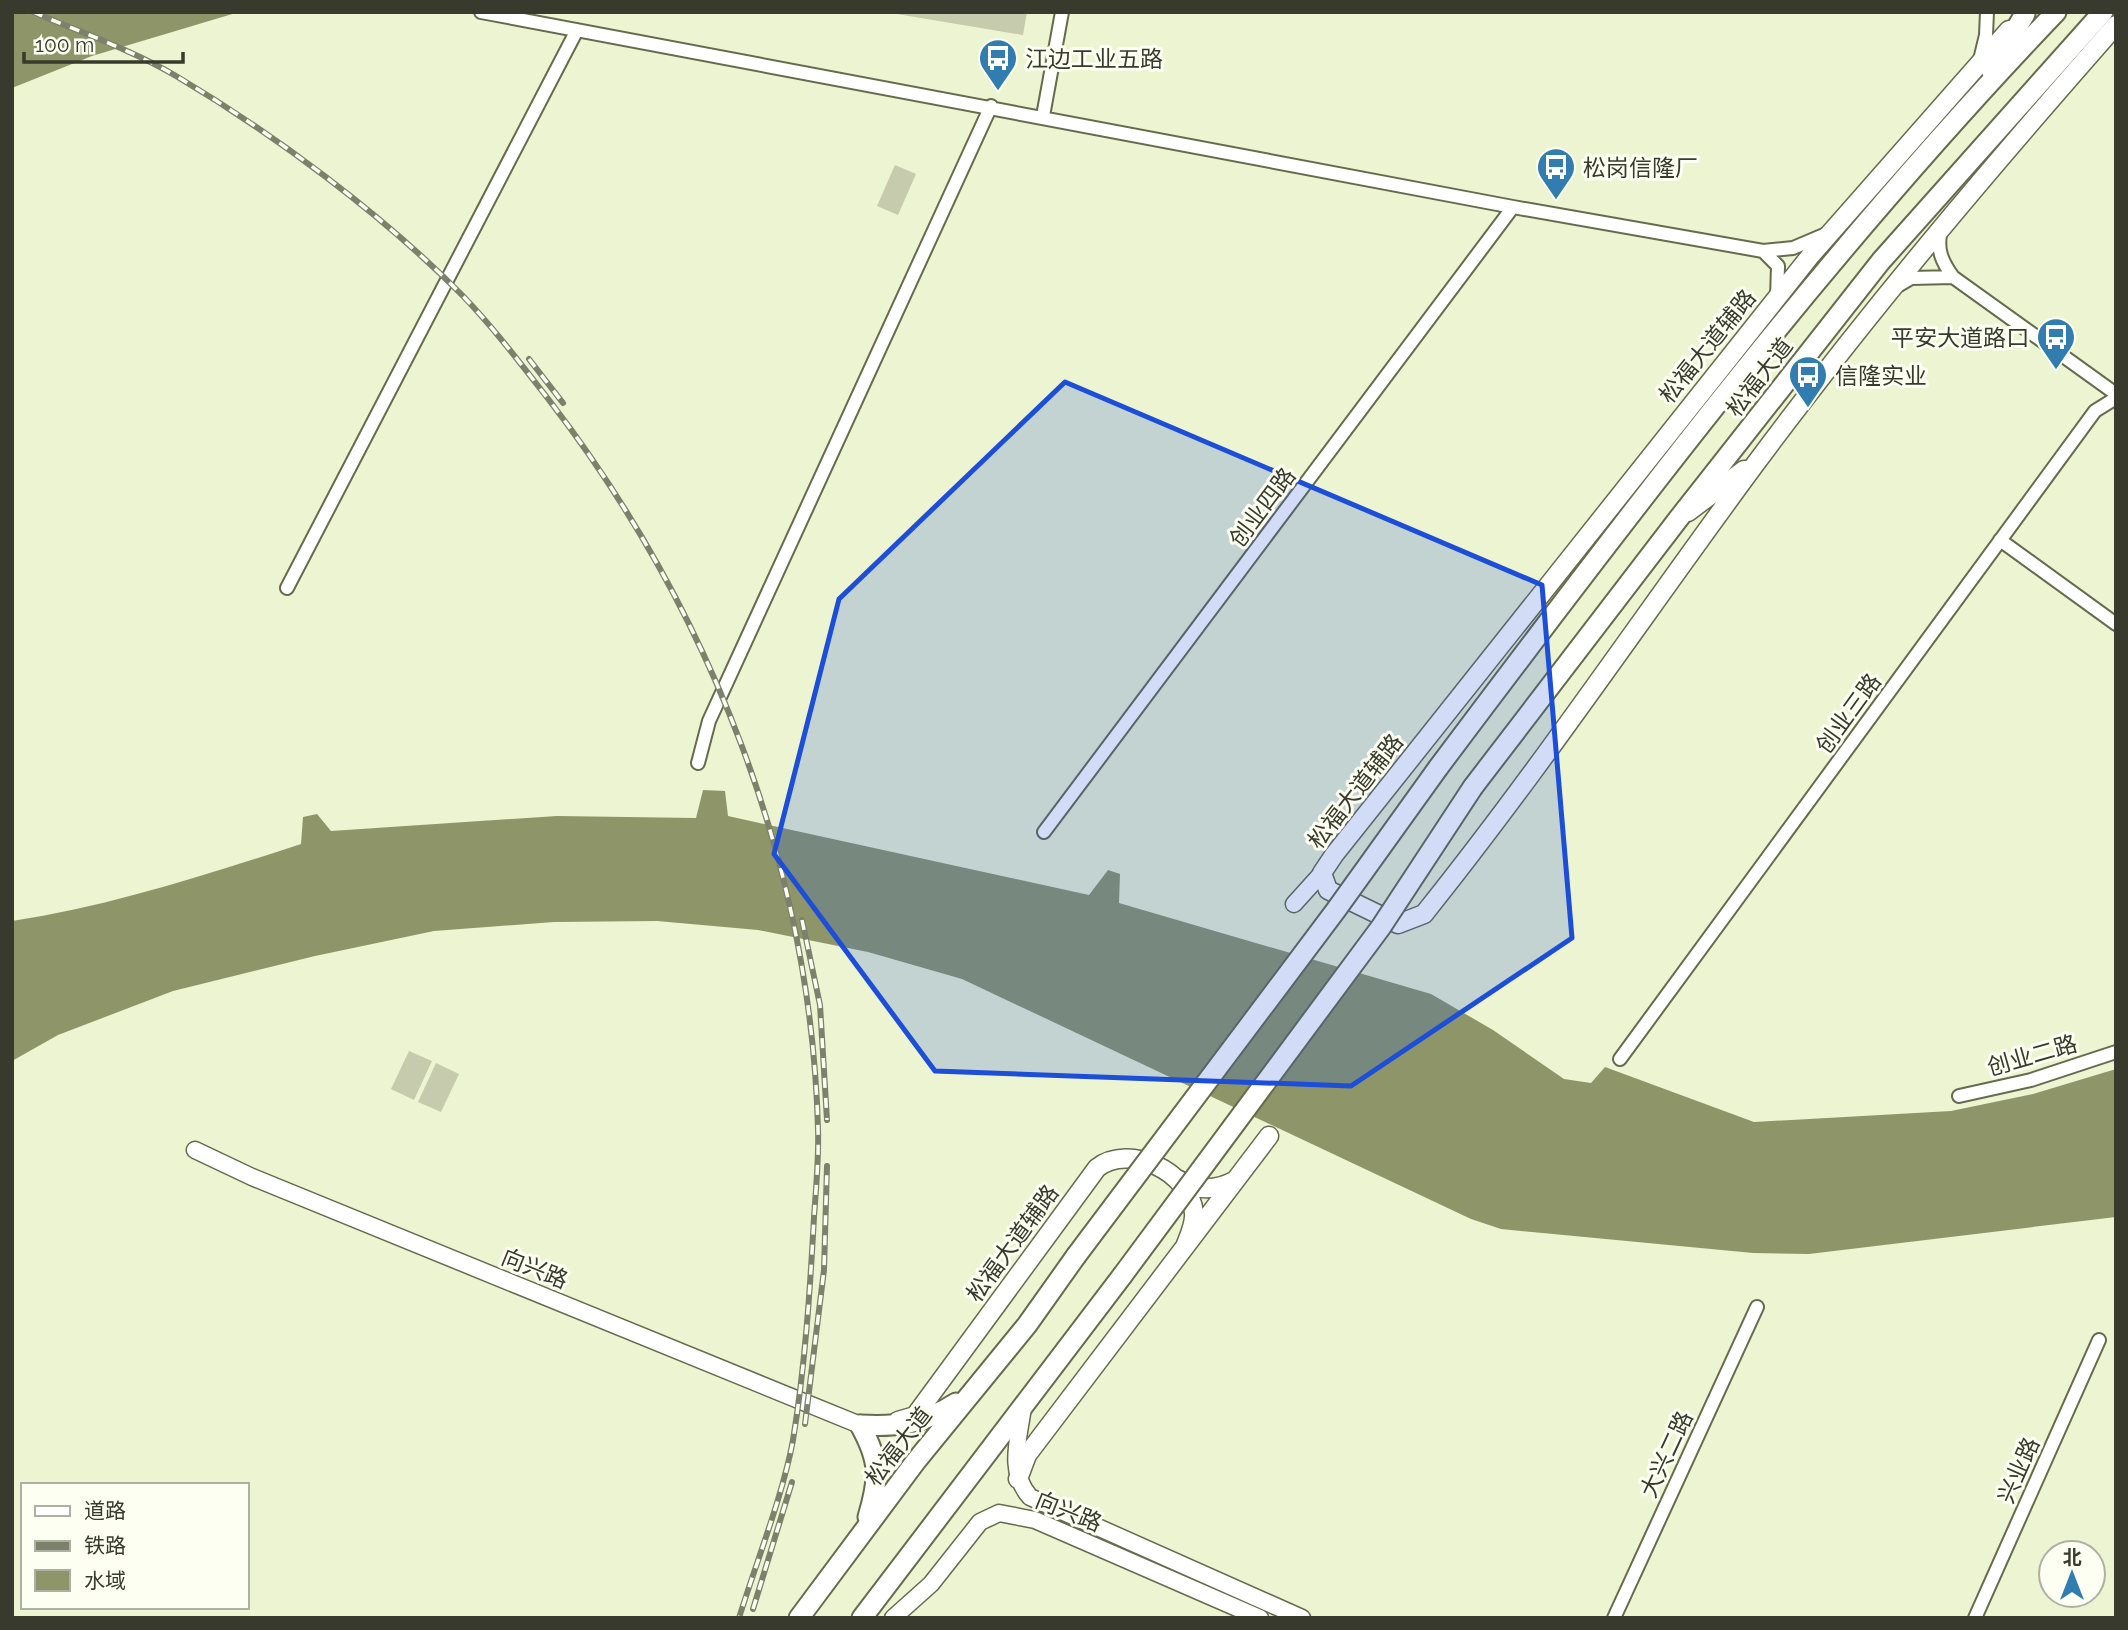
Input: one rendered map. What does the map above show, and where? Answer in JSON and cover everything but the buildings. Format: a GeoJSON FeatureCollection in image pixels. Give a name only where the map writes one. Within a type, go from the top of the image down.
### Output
{"type":"FeatureCollection","features":[{"type":"Feature","properties":{"kind":"main road","name":"松福大道"},"geometry":{"type":"LineString","coordinates":[[799,1618],[864,1530],[1027,1325],[1642,496],[1838,258],[1970,104],[2056,12]]}},
{"type":"Feature","properties":{"kind":"main road","name":"松福大道"},"geometry":{"type":"LineString","coordinates":[[862,1618],[1122,1276],[1381,927],[1473,787],[1679,518],[1881,261],[2103,12]]}},
{"type":"Feature","properties":{"kind":"main road","name":"松福大道辅路"},"geometry":{"type":"LineString","coordinates":[[2023,130],[2110,12]]}},
{"type":"Feature","properties":{"kind":"main road","name":"松福大道辅路"},"geometry":{"type":"LineString","coordinates":[[2026,13],[1979,61],[1833,231],[1681,416],[1322,873],[1328,890],[1398,924],[1424,914],[1560,738],[1758,460],[1942,225],[2116,25]]}},
{"type":"Feature","properties":{"kind":"main road"},"geometry":{"type":"LineString","coordinates":[[1970,104],[2026,13]]}},
{"type":"Feature","properties":{"kind":"main road","name":"松福大道辅路"},"geometry":{"type":"LineString","coordinates":[[2043,80],[2116,15]]}},
{"type":"Feature","properties":{"kind":"main road"},"geometry":{"type":"LineString","coordinates":[[1642,496],[1681,416]]}},
{"type":"Feature","properties":{"kind":"main road"},"geometry":{"type":"LineString","coordinates":[[1679,518],[1758,460]]}},
{"type":"Feature","properties":{"kind":"main road","name":"松福大道辅路"},"geometry":{"type":"LineString","coordinates":[[1018,1479],[1027,1455],[1269,1136]]}},
{"type":"Feature","properties":{"kind":"main road","name":"松福大道辅路"},"geometry":{"type":"LineString","coordinates":[[885,1426],[915,1416],[1097,1168],[1106,1161],[1129,1156],[1142,1159],[1171,1176],[1190,1198],[1194,1213],[1186,1244]]}},
{"type":"Feature","properties":{"kind":"main road"},"geometry":{"type":"LineString","coordinates":[[1171,1176],[1196,1188],[1209,1189],[1234,1181]]}},
{"type":"Feature","properties":{"kind":"main road","name":"松福大道"},"geometry":{"type":"LineString","coordinates":[[860,1425],[908,1426],[936,1416],[971,1393]]}},
{"type":"Feature","properties":{"kind":"main road","name":"松福大道"},"geometry":{"type":"LineString","coordinates":[[860,1425],[874,1451],[878,1484],[864,1530]]}},
{"type":"Feature","properties":{"kind":"street"},"geometry":{"type":"LineString","coordinates":[[481,12],[991,106],[1513,207],[1763,251],[1793,248],[1833,231]]}},
{"type":"Feature","properties":{"kind":"street"},"geometry":{"type":"LineString","coordinates":[[1042,116],[1062,12]]}},
{"type":"Feature","properties":{"kind":"street"},"geometry":{"type":"LineString","coordinates":[[1979,61],[1986,35],[1987,12]]}},
{"type":"Feature","properties":{"kind":"street"},"geometry":{"type":"LineString","coordinates":[[287,589],[578,30]]}},
{"type":"Feature","properties":{"kind":"street"},"geometry":{"type":"LineString","coordinates":[[698,763],[709,721],[991,106]]}},
{"type":"Feature","properties":{"kind":"street","name":"创业四路"},"geometry":{"type":"LineString","coordinates":[[1044,832],[1513,207]]}},
{"type":"Feature","properties":{"kind":"street"},"geometry":{"type":"LineString","coordinates":[[1942,225],[1937,244],[1943,263],[1953,277],[2116,396]]}},
{"type":"Feature","properties":{"kind":"street"},"geometry":{"type":"LineString","coordinates":[[1763,251],[1778,266],[1777,298]]}},
{"type":"Feature","properties":{"kind":"street"},"geometry":{"type":"LineString","coordinates":[[1892,289],[1911,278],[1953,277]]}},
{"type":"Feature","properties":{"kind":"street","name":"创业三路"},"geometry":{"type":"LineString","coordinates":[[1620,1059],[2095,411],[2116,396]]}},
{"type":"Feature","properties":{"kind":"street"},"geometry":{"type":"LineString","coordinates":[[2000,541],[2116,624]]}},
{"type":"Feature","properties":{"kind":"street"},"geometry":{"type":"LineString","coordinates":[[1294,904],[1322,873]]}},
{"type":"Feature","properties":{"kind":"street","name":"创业二路"},"geometry":{"type":"LineString","coordinates":[[1959,1096],[2031,1080],[2116,1052]]}},
{"type":"Feature","properties":{"kind":"street","name":"向兴路"},"geometry":{"type":"LineString","coordinates":[[195,1150],[252,1177],[860,1425]]}},
{"type":"Feature","properties":{"kind":"street","name":"大兴二路"},"geometry":{"type":"LineString","coordinates":[[1614,1618],[1757,1307]]}},
{"type":"Feature","properties":{"kind":"street","name":"兴业路"},"geometry":{"type":"LineString","coordinates":[[1975,1618],[2099,1340]]}},
{"type":"Feature","properties":{"kind":"street","name":"向兴路"},"geometry":{"type":"LineString","coordinates":[[1023,1407],[1015,1466],[1018,1479],[1030,1497],[1042,1505],[1302,1618]]}},
{"type":"Feature","properties":{"kind":"street","name":"向兴路"},"geometry":{"type":"LineString","coordinates":[[893,1618],[931,1584],[980,1522],[999,1513],[1035,1520],[1260,1618]]}},
{"type":"Feature","properties":{"kind":"highlighted area"},"geometry":{"type":"Polygon","coordinates":[[[1065,382],[1542,585],[1572,938],[1351,1086],[935,1071],[774,854],[839,599],[1065,382]]]}},
{"type":"Feature","properties":{"kind":"shaded area"},"geometry":{"type":"Polygon","coordinates":[[[885,12],[1027,12],[1023,35],[885,12]]]}},
{"type":"Feature","properties":{"kind":"shaded area"},"geometry":{"type":"Polygon","coordinates":[[[895,165],[916,174],[898,215],[877,206],[895,165]]]}},
{"type":"Feature","properties":{"kind":"shaded area"},"geometry":{"type":"Polygon","coordinates":[[[409,1051],[432,1061],[414,1100],[391,1089],[409,1051]]]}},
{"type":"Feature","properties":{"kind":"shaded area"},"geometry":{"type":"Polygon","coordinates":[[[436,1063],[459,1074],[441,1112],[418,1102],[436,1063]]]}},
{"type":"Feature","properties":{"kind":"water"},"geometry":{"type":"Polygon","coordinates":[[[12,12],[239,12],[92,56],[12,88],[12,12]]]}},
{"type":"Feature","properties":{"kind":"water"},"geometry":{"type":"Polygon","coordinates":[[[703,790],[725,791],[728,816],[1089,895],[1108,870],[1120,874],[1119,903],[1431,994],[1493,1030],[1564,1079],[1591,1083],[1605,1067],[1754,1122],[1951,1111],[2033,1094],[2116,1069],[2116,1217],[1809,1254],[1753,1253],[1501,1229],[1471,1219],[962,979],[868,952],[758,930],[657,921],[554,922],[434,931],[315,956],[173,991],[58,1035],[12,1061],[12,921],[122,898],[301,844],[303,817],[317,814],[331,831],[557,816],[696,818],[703,790]]]}},
{"type":"Feature","properties":{"kind":"railway"},"geometry":{"type":"LineString","coordinates":[[33,12],[142,58],[251,123],[362,205],[431,265],[507,346],[606,480],[658,565],[703,652],[741,744],[772,837],[796,933],[811,1030],[818,1129],[809,1301],[793,1440],[776,1506],[739,1618]]}},
{"type":"Feature","properties":{"kind":"railway"},"geometry":{"type":"LineString","coordinates":[[529,359],[563,403]]}},
{"type":"Feature","properties":{"kind":"railway"},"geometry":{"type":"LineString","coordinates":[[802,920],[820,1005],[827,1120]]}},
{"type":"Feature","properties":{"kind":"railway"},"geometry":{"type":"LineString","coordinates":[[805,1424],[824,1270],[827,1166]]}},
{"type":"Feature","properties":{"kind":"railway"},"geometry":{"type":"LineString","coordinates":[[753,1609],[792,1482]]}},
{"type":"Feature","properties":{"kind":"place","name":"江边工业五路"},"geometry":{"type":"Point","coordinates":[998,92]}},
{"type":"Feature","properties":{"kind":"place","name":"松岗信隆厂"},"geometry":{"type":"Point","coordinates":[1556,201]}},
{"type":"Feature","properties":{"kind":"place","name":"平安大道路口"},"geometry":{"type":"Point","coordinates":[2056,371]}},
{"type":"Feature","properties":{"kind":"place","name":"信隆实业"},"geometry":{"type":"Point","coordinates":[1808,409]}}]}
